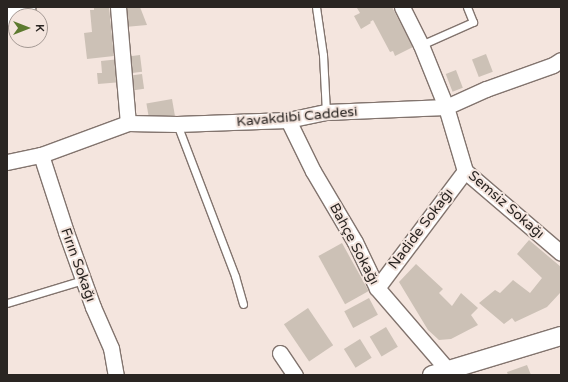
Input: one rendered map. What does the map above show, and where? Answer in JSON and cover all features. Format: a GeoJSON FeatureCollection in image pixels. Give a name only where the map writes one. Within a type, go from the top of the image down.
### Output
{"type":"FeatureCollection","features":[{"type":"Feature","properties":{"kind":"street"},"geometry":{"type":"LineString","coordinates":[[7,17],[27,7]]}},
{"type":"Feature","properties":{"kind":"street"},"geometry":{"type":"LineString","coordinates":[[118,7],[128,123]]}},
{"type":"Feature","properties":{"kind":"street","name":"Semsiz Sokağı"},"geometry":{"type":"LineString","coordinates":[[402,7],[421,45],[446,106],[466,171],[561,253]]}},
{"type":"Feature","properties":{"kind":"street","name":"Kavakdibi Caddesi"},"geometry":{"type":"LineString","coordinates":[[7,162],[41,155],[128,123],[177,124],[288,120],[326,112],[446,106],[486,89],[553,65],[561,60]]}},
{"type":"Feature","properties":{"kind":"street","name":"Bahçe Sokağı"},"geometry":{"type":"LineString","coordinates":[[288,120],[313,171],[355,242],[376,288],[451,372]]}},
{"type":"Feature","properties":{"kind":"street","name":"Fırın Sokağı"},"geometry":{"type":"LineString","coordinates":[[41,155],[84,280],[111,348],[116,375]]}},
{"type":"Feature","properties":{"kind":"street","name":"Nadide Sokağı"},"geometry":{"type":"LineString","coordinates":[[376,288],[466,171]]}},
{"type":"Feature","properties":{"kind":"street"},"geometry":{"type":"LineString","coordinates":[[432,375],[451,372],[561,336]]}},
{"type":"Feature","properties":{"kind":"street"},"geometry":{"type":"LineString","coordinates":[[280,353],[295,375]]}},
{"type":"Feature","properties":{"kind":"lane"},"geometry":{"type":"LineString","coordinates":[[316,7],[323,55],[326,112]]}},
{"type":"Feature","properties":{"kind":"lane"},"geometry":{"type":"LineString","coordinates":[[421,45],[473,22],[467,7]]}},
{"type":"Feature","properties":{"kind":"lane"},"geometry":{"type":"LineString","coordinates":[[177,124],[235,276],[243,304]]}},
{"type":"Feature","properties":{"kind":"lane"},"geometry":{"type":"LineString","coordinates":[[7,303],[84,280]]}},
{"type":"Feature","properties":{"kind":"building"},"geometry":{"type":"Polygon","coordinates":[[[94,7],[109,7],[114,56],[87,59],[84,33],[92,32],[90,10],[94,10],[94,7]]]}},
{"type":"Feature","properties":{"kind":"building"},"geometry":{"type":"Polygon","coordinates":[[[140,7],[147,25],[125,27],[124,8],[140,7]]]}},
{"type":"Feature","properties":{"kind":"building"},"geometry":{"type":"Polygon","coordinates":[[[392,7],[413,47],[395,56],[393,51],[390,52],[373,20],[361,29],[354,16],[360,13],[357,8],[392,7]]]}},
{"type":"Feature","properties":{"kind":"building"},"geometry":{"type":"Polygon","coordinates":[[[486,54],[493,72],[479,77],[472,59],[486,54]]]}},
{"type":"Feature","properties":{"kind":"building"},"geometry":{"type":"Polygon","coordinates":[[[140,55],[142,72],[128,74],[126,57],[140,55]]]}},
{"type":"Feature","properties":{"kind":"building"},"geometry":{"type":"Polygon","coordinates":[[[120,59],[122,82],[98,84],[97,73],[102,73],[101,61],[120,59]]]}},
{"type":"Feature","properties":{"kind":"building"},"geometry":{"type":"Polygon","coordinates":[[[456,70],[463,88],[453,92],[446,74],[456,70]]]}},
{"type":"Feature","properties":{"kind":"building"},"geometry":{"type":"Polygon","coordinates":[[[142,74],[144,89],[129,91],[127,76],[142,74]]]}},
{"type":"Feature","properties":{"kind":"building"},"geometry":{"type":"Polygon","coordinates":[[[172,99],[175,116],[149,120],[146,104],[172,99]]]}},
{"type":"Feature","properties":{"kind":"building"},"geometry":{"type":"Polygon","coordinates":[[[529,240],[561,267],[561,294],[560,293],[547,307],[515,322],[512,318],[504,324],[479,303],[495,290],[500,293],[513,280],[530,293],[542,278],[517,254],[529,240]]]}},
{"type":"Feature","properties":{"kind":"building"},"geometry":{"type":"Polygon","coordinates":[[[342,243],[369,291],[345,304],[318,256],[342,243]]]}},
{"type":"Feature","properties":{"kind":"building"},"geometry":{"type":"Polygon","coordinates":[[[416,264],[443,289],[439,293],[452,306],[461,293],[478,308],[471,315],[478,325],[451,339],[439,340],[428,330],[399,282],[416,264]]]}},
{"type":"Feature","properties":{"kind":"building"},"geometry":{"type":"Polygon","coordinates":[[[369,298],[378,315],[353,328],[344,311],[369,298]]]}},
{"type":"Feature","properties":{"kind":"building"},"geometry":{"type":"Polygon","coordinates":[[[308,308],[333,345],[309,362],[284,324],[308,308]]]}},
{"type":"Feature","properties":{"kind":"building"},"geometry":{"type":"Polygon","coordinates":[[[386,327],[398,347],[382,357],[370,337],[386,327]]]}},
{"type":"Feature","properties":{"kind":"building"},"geometry":{"type":"Polygon","coordinates":[[[360,339],[372,358],[356,368],[344,349],[360,339]]]}},
{"type":"Feature","properties":{"kind":"building"},"geometry":{"type":"Polygon","coordinates":[[[527,365],[531,375],[508,375],[507,372],[527,365]]]}}]}
